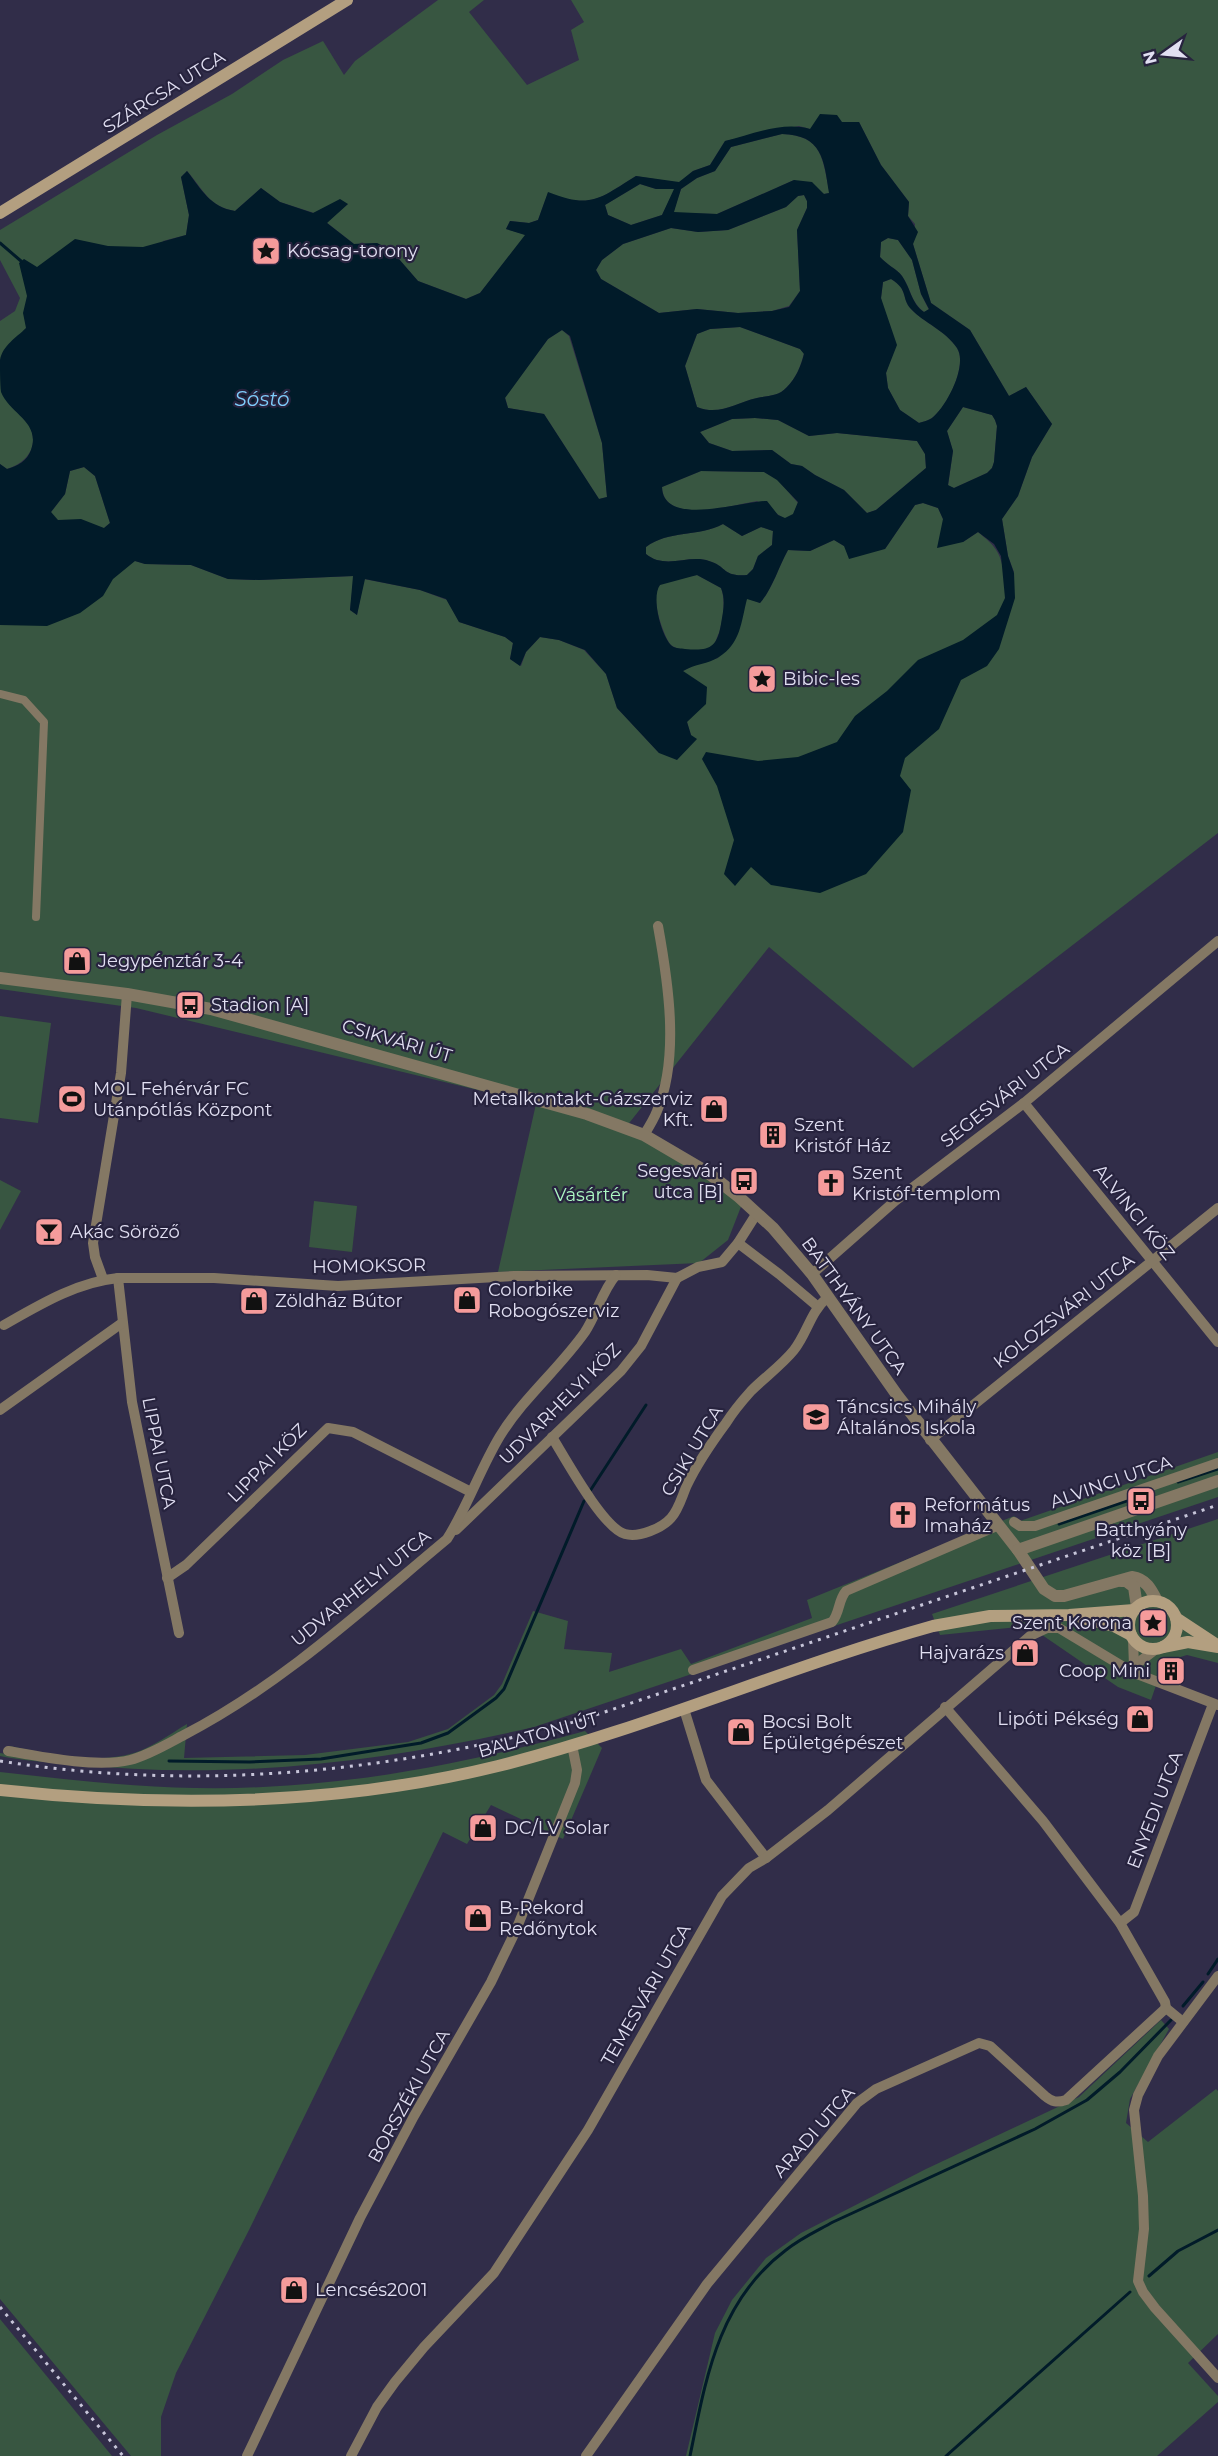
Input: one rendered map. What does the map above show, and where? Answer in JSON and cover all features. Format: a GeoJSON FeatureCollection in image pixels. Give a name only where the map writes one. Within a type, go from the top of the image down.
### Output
{"type":"FeatureCollection","features":[{"type":"Feature","properties":{"kind":"main road","name":"SZÁRCSA UTCA"},"geometry":{"type":"LineString","coordinates":[[0,213],[347,0]]}},
{"type":"Feature","properties":{"kind":"main road"},"geometry":{"type":"LineString","coordinates":[[1157,1601],[1166,1605],[1176,1618],[1218,1646],[1188,1642],[1159,1648],[1143,1647],[1132,1637],[1129,1622],[1136,1608],[1146,1602],[1157,1601]]}},
{"type":"Feature","properties":{"kind":"main road","name":"BALATONI ÚT"},"geometry":{"type":"LineString","coordinates":[[0,1790],[141,1801],[221,1801],[291,1798],[454,1775],[572,1745],[933,1626],[990,1616],[1069,1615],[1136,1608]]}},
{"type":"Feature","properties":{"kind":"main road","name":"BALATONI ÚT"},"geometry":{"type":"LineString","coordinates":[[1069,1615],[1114,1626],[1132,1637]]}},
{"type":"Feature","properties":{"kind":"main road"},"geometry":{"type":"LineString","coordinates":[[1159,1648],[1168,1644],[1176,1632],[1176,1618]]}},
{"type":"Feature","properties":{"kind":"street"},"geometry":{"type":"LineString","coordinates":[[0,694],[24,700],[44,722],[36,917]]}},
{"type":"Feature","properties":{"kind":"street"},"geometry":{"type":"LineString","coordinates":[[645,1135],[658,1110],[669,1057],[667,988],[658,926]]}},
{"type":"Feature","properties":{"kind":"street","name":"SEGESVÁRI UTCA"},"geometry":{"type":"LineString","coordinates":[[812,1274],[896,1201],[1024,1103],[1218,941]]}},
{"type":"Feature","properties":{"kind":"street","name":"CSIKVÁRI ÚT"},"geometry":{"type":"LineString","coordinates":[[0,978],[127,994],[212,1010],[587,1114],[645,1135],[707,1172],[757,1213]]}},
{"type":"Feature","properties":{"kind":"street"},"geometry":{"type":"LineString","coordinates":[[103,1279],[95,1257],[93,1243],[120,1073],[127,994]]}},
{"type":"Feature","properties":{"kind":"street","name":"ALVINCI KÖZ"},"geometry":{"type":"LineString","coordinates":[[1024,1103],[1218,1342]]}},
{"type":"Feature","properties":{"kind":"street","name":"KOLOZSVÁRI UTCA"},"geometry":{"type":"LineString","coordinates":[[930,1440],[1218,1208]]}},
{"type":"Feature","properties":{"kind":"street","name":"HOMOKSOR"},"geometry":{"type":"LineString","coordinates":[[1,1327],[45,1301],[103,1279],[214,1278],[338,1286],[514,1276],[616,1275],[677,1278],[698,1267],[722,1262],[738,1243],[757,1213]]}},
{"type":"Feature","properties":{"kind":"street","name":"BATTHYÁNY UTCA"},"geometry":{"type":"LineString","coordinates":[[757,1213],[812,1274],[930,1440],[1018,1550],[1044,1589],[1055,1596],[1132,1577],[1139,1578],[1147,1584],[1157,1601]]}},
{"type":"Feature","properties":{"kind":"street"},"geometry":{"type":"LineString","coordinates":[[738,1243],[817,1306]]}},
{"type":"Feature","properties":{"kind":"street","name":"UDVARHELYI UTCA"},"geometry":{"type":"LineString","coordinates":[[8,1751],[74,1761],[122,1761],[137,1758],[213,1720],[282,1672],[447,1539],[507,1426],[586,1330],[616,1275]]}},
{"type":"Feature","properties":{"kind":"street","name":"LIPPAI UTCA"},"geometry":{"type":"LineString","coordinates":[[118,1278],[132,1402],[179,1633]]}},
{"type":"Feature","properties":{"kind":"street","name":"UDVARHELYI KÖZ"},"geometry":{"type":"LineString","coordinates":[[447,1539],[607,1386],[641,1346],[677,1278]]}},
{"type":"Feature","properties":{"kind":"street","name":"CSIKI UTCA"},"geometry":{"type":"LineString","coordinates":[[552,1437],[592,1500],[613,1527],[624,1534],[635,1535],[669,1521],[675,1514],[692,1477],[724,1425],[750,1392],[793,1352],[802,1339],[817,1306],[828,1297]]}},
{"type":"Feature","properties":{"kind":"street"},"geometry":{"type":"LineString","coordinates":[[0,1410],[122,1323]]}},
{"type":"Feature","properties":{"kind":"street","name":"LIPPAI KÖZ"},"geometry":{"type":"LineString","coordinates":[[167,1578],[186,1565],[328,1428],[353,1431],[471,1492]]}},
{"type":"Feature","properties":{"kind":"street","name":"ALVINCI UTCA"},"geometry":{"type":"LineString","coordinates":[[1014,1522],[1020,1526],[1035,1526],[1218,1463]]}},
{"type":"Feature","properties":{"kind":"street"},"geometry":{"type":"LineString","coordinates":[[1018,1550],[1218,1481]]}},
{"type":"Feature","properties":{"kind":"street"},"geometry":{"type":"LineString","coordinates":[[693,1670],[832,1622],[846,1591],[997,1526]]}},
{"type":"Feature","properties":{"kind":"street"},"geometry":{"type":"LineString","coordinates":[[1120,1581],[1126,1581],[1134,1587],[1136,1608]]}},
{"type":"Feature","properties":{"kind":"street","name":"TEMESVÁRI UTCA"},"geometry":{"type":"LineString","coordinates":[[351,2456],[377,2407],[395,2382],[424,2346],[494,2273],[588,2130],[722,1896],[749,1868],[766,1858],[828,1810],[945,1707],[1030,1636],[1042,1629],[1052,1627],[1070,1633],[1133,1669]]}},
{"type":"Feature","properties":{"kind":"street"},"geometry":{"type":"LineString","coordinates":[[1132,1637],[1133,1669]]}},
{"type":"Feature","properties":{"kind":"street"},"geometry":{"type":"LineString","coordinates":[[1133,1669],[1159,1648]]}},
{"type":"Feature","properties":{"kind":"street"},"geometry":{"type":"LineString","coordinates":[[1133,1669],[1215,1705]]}},
{"type":"Feature","properties":{"kind":"street","name":"ENYEDI UTCA"},"geometry":{"type":"LineString","coordinates":[[1120,1923],[1134,1912],[1215,1705]]}},
{"type":"Feature","properties":{"kind":"street"},"geometry":{"type":"LineString","coordinates":[[945,1707],[1043,1821],[1120,1923],[1166,2002],[1166,2008],[1184,2022]]}},
{"type":"Feature","properties":{"kind":"street"},"geometry":{"type":"LineString","coordinates":[[684,1709],[706,1780],[766,1858]]}},
{"type":"Feature","properties":{"kind":"street","name":"BORSZÉKI UTCA"},"geometry":{"type":"LineString","coordinates":[[247,2456],[360,2218],[414,2116],[475,2013],[516,1930],[575,1783],[577,1770],[572,1745]]}},
{"type":"Feature","properties":{"kind":"street"},"geometry":{"type":"LineString","coordinates":[[1218,1976],[1158,2056],[1138,2095],[1134,2110],[1144,2207],[1144,2229],[1138,2280],[1143,2292],[1155,2308],[1218,2378]]}},
{"type":"Feature","properties":{"kind":"street","name":"ARADI UTCA"},"geometry":{"type":"LineString","coordinates":[[586,2456],[707,2284],[865,2095],[979,2043],[990,2046],[1050,2101],[1059,2103],[1066,2100],[1166,2008]]}},
{"type":"Feature","properties":{"kind":"green space","name":"Vásártér"},"geometry":{"type":"Polygon","coordinates":[[[438,0],[484,0],[469,12],[527,85],[579,60],[571,30],[584,22],[571,0],[1218,0],[1218,833],[913,1068],[769,947],[626,1127],[744,1199],[728,1240],[699,1263],[498,1272],[536,1104],[136,1008],[0,989],[0,489],[52,515],[51,512],[65,494],[70,471],[84,467],[95,476],[110,523],[104,528],[135,561],[145,564],[191,565],[228,579],[354,576],[350,610],[357,615],[364,579],[420,590],[447,600],[459,622],[505,637],[513,643],[510,659],[521,666],[526,652],[540,637],[559,640],[584,650],[606,674],[617,708],[659,753],[691,735],[687,722],[683,671],[718,658],[747,598],[760,603],[788,550],[810,551],[834,540],[844,546],[885,549],[915,505],[923,503],[938,508],[943,519],[963,542],[978,532],[996,550],[1004,573],[1014,572],[1008,556],[1002,519],[1018,496],[1032,457],[1052,424],[1026,387],[1009,396],[970,330],[931,303],[913,244],[915,224],[908,216],[909,202],[881,165],[859,122],[810,129],[799,126],[725,141],[710,165],[693,171],[679,183],[636,176],[603,196],[585,201],[548,193],[538,220],[529,223],[510,221],[506,229],[526,235],[480,293],[466,299],[418,281],[392,251],[377,243],[354,244],[326,222],[348,204],[314,213],[280,202],[261,188],[235,211],[219,206],[213,201],[187,171],[181,177],[189,215],[186,235],[163,241],[132,490],[13,408],[29,425],[33,440],[32,447],[30,453],[20,463],[7,469],[0,464],[0,321],[15,311],[20,298],[0,260],[0,230],[157,135],[232,94],[283,60],[323,41],[344,75],[355,61],[438,0]]]}},
{"type":"Feature","properties":{"kind":"green space"},"geometry":{"type":"Polygon","coordinates":[[[782,134],[806,139],[819,151],[830,193],[824,194],[794,180],[717,214],[673,213],[681,189],[697,178],[715,171],[731,147],[782,134]]]}},
{"type":"Feature","properties":{"kind":"green space"},"geometry":{"type":"Polygon","coordinates":[[[640,184],[656,189],[675,189],[662,215],[631,225],[608,215],[605,205],[640,184]]]}},
{"type":"Feature","properties":{"kind":"green space"},"geometry":{"type":"Polygon","coordinates":[[[804,195],[807,208],[797,230],[800,291],[789,306],[772,311],[738,313],[697,309],[659,313],[601,279],[596,270],[602,260],[623,244],[671,228],[698,232],[728,230],[786,207],[798,196],[804,195]]]}},
{"type":"Feature","properties":{"kind":"green space"},"geometry":{"type":"Polygon","coordinates":[[[888,238],[898,240],[912,260],[921,294],[929,310],[924,312],[920,308],[902,276],[880,257],[881,242],[888,238]]]}},
{"type":"Feature","properties":{"kind":"green space"},"geometry":{"type":"Polygon","coordinates":[[[891,279],[903,290],[911,309],[947,336],[960,355],[958,375],[944,405],[932,418],[919,423],[900,410],[888,388],[886,373],[890,361],[881,298],[883,282],[891,279]]]}},
{"type":"Feature","properties":{"kind":"green space"},"geometry":{"type":"Polygon","coordinates":[[[740,327],[800,349],[804,353],[796,376],[784,390],[777,394],[727,408],[713,410],[697,407],[685,366],[697,334],[710,329],[740,327]]]}},
{"type":"Feature","properties":{"kind":"green space"},"geometry":{"type":"Polygon","coordinates":[[[562,330],[569,336],[602,443],[607,497],[599,499],[544,414],[508,408],[505,397],[548,339],[562,330]]]}},
{"type":"Feature","properties":{"kind":"green space"},"geometry":{"type":"Polygon","coordinates":[[[963,407],[992,415],[995,420],[997,426],[994,462],[987,473],[954,488],[948,486],[953,451],[947,431],[963,407]]]}},
{"type":"Feature","properties":{"kind":"green space"},"geometry":{"type":"Polygon","coordinates":[[[732,419],[778,420],[809,436],[837,433],[917,441],[925,454],[926,468],[876,510],[867,513],[844,490],[802,466],[791,464],[772,450],[732,451],[709,443],[700,432],[732,419]]]}},
{"type":"Feature","properties":{"kind":"green space"},"geometry":{"type":"Polygon","coordinates":[[[701,471],[764,472],[777,479],[798,503],[793,515],[785,519],[757,501],[717,509],[687,510],[674,506],[666,499],[662,487],[701,471]]]}},
{"type":"Feature","properties":{"kind":"green space"},"geometry":{"type":"Polygon","coordinates":[[[723,524],[742,536],[761,527],[773,531],[772,545],[758,556],[753,569],[747,575],[729,573],[715,563],[701,559],[661,561],[646,554],[646,547],[664,538],[704,531],[723,524]]]}},
{"type":"Feature","properties":{"kind":"green space"},"geometry":{"type":"Polygon","coordinates":[[[697,575],[721,588],[724,604],[719,633],[715,643],[709,648],[679,649],[670,644],[661,623],[656,604],[657,588],[665,582],[697,575]]]}},
{"type":"Feature","properties":{"kind":"green space"},"geometry":{"type":"Polygon","coordinates":[[[0,1016],[51,1023],[38,1123],[0,1118],[0,1016]]]}},
{"type":"Feature","properties":{"kind":"green space"},"geometry":{"type":"Polygon","coordinates":[[[0,1180],[21,1191],[0,1230],[0,1180]]]}},
{"type":"Feature","properties":{"kind":"green space"},"geometry":{"type":"Polygon","coordinates":[[[314,1201],[357,1206],[352,1252],[309,1247],[314,1201]]]}},
{"type":"Feature","properties":{"kind":"green space"},"geometry":{"type":"Polygon","coordinates":[[[1218,1452],[1218,1497],[534,1727],[362,1759],[247,1769],[131,1769],[0,1756],[0,1753],[6,1754],[9,1746],[72,1757],[119,1756],[148,1747],[187,1724],[184,1758],[305,1755],[408,1742],[448,1729],[494,1695],[502,1684],[533,1611],[568,1621],[564,1649],[612,1653],[609,1672],[681,1649],[691,1664],[812,1618],[807,1600],[1014,1516],[1020,1521],[1218,1452]]]}},
{"type":"Feature","properties":{"kind":"green space"},"geometry":{"type":"Polygon","coordinates":[[[1218,1519],[1218,1663],[1187,1655],[1164,1662],[1151,1700],[1118,1687],[1029,1626],[940,1635],[932,1614],[1218,1519]]]}},
{"type":"Feature","properties":{"kind":"green space"},"geometry":{"type":"Polygon","coordinates":[[[585,1731],[602,1748],[563,1839],[491,1805],[467,1844],[443,1832],[249,2230],[176,2373],[161,2417],[161,2456],[131,2456],[0,2299],[0,1772],[164,1787],[263,1787],[345,1780],[426,1768],[585,1731]]]}},
{"type":"Feature","properties":{"kind":"green space"},"geometry":{"type":"Polygon","coordinates":[[[1161,2020],[1169,2029],[1130,2099],[1126,2123],[1148,2142],[1216,2089],[1218,2091],[1218,2334],[1188,2363],[1218,2396],[1218,2402],[1157,2456],[686,2456],[715,2333],[732,2300],[766,2258],[801,2233],[926,2169],[1079,2097],[1161,2020]]]}},
{"type":"Feature","properties":{"kind":"green space"},"geometry":{"type":"Polygon","coordinates":[[[0,2319],[112,2456],[0,2456],[0,2319]]]}},
{"type":"Feature","properties":{"kind":"water","name":"Sóstó"},"geometry":{"type":"Polygon","coordinates":[[[820,114],[837,115],[842,122],[859,122],[881,165],[909,202],[908,216],[918,232],[913,244],[931,303],[970,330],[1009,396],[1026,387],[1052,424],[1032,457],[1018,496],[1002,519],[1008,556],[1014,573],[1015,598],[999,649],[987,666],[961,680],[939,729],[905,758],[900,776],[911,790],[903,832],[866,874],[820,893],[771,885],[751,867],[735,886],[724,874],[734,840],[717,786],[702,759],[706,752],[758,761],[798,757],[837,742],[855,716],[887,691],[918,660],[963,640],[997,615],[1005,598],[1001,556],[994,544],[978,532],[963,542],[937,548],[943,519],[938,508],[923,503],[915,505],[885,549],[849,559],[844,546],[834,540],[810,551],[788,550],[760,603],[747,599],[739,631],[732,645],[719,657],[683,671],[707,687],[706,704],[687,722],[691,735],[697,739],[677,760],[659,753],[617,708],[606,674],[585,650],[559,640],[540,637],[526,652],[520,666],[510,659],[513,643],[505,637],[459,622],[446,599],[420,590],[365,579],[357,615],[350,610],[353,576],[228,579],[191,565],[145,564],[135,561],[113,579],[103,596],[80,613],[47,626],[0,625],[0,464],[7,469],[22,463],[31,450],[33,440],[28,425],[5,400],[0,385],[0,360],[4,350],[26,328],[23,313],[27,296],[19,263],[24,259],[37,267],[75,239],[108,246],[143,247],[186,235],[189,215],[181,177],[187,171],[213,202],[235,211],[261,188],[280,202],[313,213],[340,199],[348,204],[327,223],[354,244],[377,243],[392,251],[418,281],[466,299],[480,293],[525,235],[506,229],[510,221],[529,223],[538,220],[548,192],[575,200],[585,200],[603,196],[636,176],[679,182],[693,171],[710,165],[725,141],[778,127],[810,129],[820,114]],[[782,134],[731,147],[715,171],[697,178],[681,189],[674,212],[717,214],[794,180],[812,182],[824,194],[829,193],[819,151],[806,139],[795,135],[782,134]],[[640,184],[605,205],[608,215],[631,225],[662,215],[674,189],[656,189],[640,184]],[[804,195],[798,196],[786,207],[728,230],[698,232],[671,228],[623,244],[602,260],[596,270],[601,279],[659,313],[697,309],[738,313],[772,311],[789,307],[800,291],[797,230],[807,208],[804,195]],[[888,238],[881,242],[880,257],[902,276],[920,308],[924,312],[929,309],[921,294],[912,260],[898,240],[888,238]],[[891,279],[883,282],[881,298],[897,345],[886,373],[888,388],[900,410],[919,423],[928,420],[944,404],[954,385],[960,355],[947,336],[911,309],[903,290],[891,279]],[[740,327],[710,329],[697,334],[685,366],[697,407],[713,410],[780,393],[796,376],[804,354],[800,349],[740,327]],[[562,330],[548,339],[505,398],[508,408],[544,414],[599,499],[607,497],[602,443],[570,336],[562,330]],[[963,407],[947,431],[953,451],[948,485],[954,488],[987,473],[992,468],[997,426],[992,415],[963,407]],[[732,419],[700,432],[709,443],[732,451],[772,450],[791,464],[802,466],[844,490],[867,513],[876,510],[926,468],[925,454],[917,441],[837,433],[809,436],[778,420],[732,419]],[[84,467],[70,471],[65,494],[51,512],[58,520],[81,519],[104,528],[110,523],[95,476],[84,467]],[[701,471],[662,487],[666,499],[675,506],[689,509],[767,501],[778,515],[785,518],[793,514],[798,502],[777,480],[764,472],[701,471]],[[723,524],[694,533],[664,538],[646,547],[646,554],[661,561],[701,559],[715,563],[729,573],[747,575],[753,569],[758,556],[772,545],[773,531],[761,527],[742,536],[723,524]],[[697,575],[660,585],[657,591],[658,616],[664,634],[672,646],[693,650],[705,649],[714,643],[719,632],[723,610],[721,588],[697,575]]]}},
{"type":"Feature","properties":{"kind":"waterway"},"geometry":{"type":"LineString","coordinates":[[0,243],[21,261]]}},
{"type":"Feature","properties":{"kind":"waterway"},"geometry":{"type":"LineString","coordinates":[[590,1491],[646,1405]]}},
{"type":"Feature","properties":{"kind":"waterway"},"geometry":{"type":"LineString","coordinates":[[1178,1482],[1218,1469]]}},
{"type":"Feature","properties":{"kind":"waterway"},"geometry":{"type":"LineString","coordinates":[[1059,1524],[1141,1496]]}},
{"type":"Feature","properties":{"kind":"waterway"},"geometry":{"type":"LineString","coordinates":[[169,1761],[250,1762],[321,1759],[421,1743],[448,1733],[496,1698],[504,1689],[584,1501]]}},
{"type":"Feature","properties":{"kind":"waterway"},"geometry":{"type":"LineString","coordinates":[[1208,1974],[1218,1959]]}},
{"type":"Feature","properties":{"kind":"waterway"},"geometry":{"type":"LineString","coordinates":[[1183,2006],[1203,1982]]}},
{"type":"Feature","properties":{"kind":"waterway"},"geometry":{"type":"LineString","coordinates":[[690,2456],[702,2398],[718,2343],[730,2317],[763,2270],[803,2238],[833,2222],[1035,2129],[1087,2100],[1120,2072],[1171,2020]]}},
{"type":"Feature","properties":{"kind":"waterway"},"geometry":{"type":"LineString","coordinates":[[1149,2276],[1178,2251],[1218,2230]]}},
{"type":"Feature","properties":{"kind":"waterway"},"geometry":{"type":"LineString","coordinates":[[946,2456],[1130,2292]]}},
{"type":"Feature","properties":{"kind":"railway"},"geometry":{"type":"LineString","coordinates":[[0,1761],[74,1770],[147,1775],[220,1776],[293,1772],[365,1764],[437,1753],[509,1738],[581,1720],[1218,1505]]}},
{"type":"Feature","properties":{"kind":"railway"},"geometry":{"type":"LineString","coordinates":[[0,2307],[123,2456]]}},
{"type":"Feature","properties":{"kind":"place","name":"Kócsag-torony"},"geometry":{"type":"Point","coordinates":[266,251]}},
{"type":"Feature","properties":{"kind":"place","name":"Bibic-les"},"geometry":{"type":"Point","coordinates":[762,679]}},
{"type":"Feature","properties":{"kind":"place","name":"Jegypénztár 3-4"},"geometry":{"type":"Point","coordinates":[77,961]}},
{"type":"Feature","properties":{"kind":"place","name":"Stadion [A]"},"geometry":{"type":"Point","coordinates":[190,1005]}},
{"type":"Feature","properties":{"kind":"place","name":"MOL Fehérvár FC Utánpótlás Központ"},"geometry":{"type":"Point","coordinates":[72,1099]}},
{"type":"Feature","properties":{"kind":"place","name":"Metalkontakt-Gázszerviz Kft."},"geometry":{"type":"Point","coordinates":[714,1109]}},
{"type":"Feature","properties":{"kind":"place","name":"Szent Kristóf Ház"},"geometry":{"type":"Point","coordinates":[773,1135]}},
{"type":"Feature","properties":{"kind":"place","name":"Segesvári utca [B]"},"geometry":{"type":"Point","coordinates":[744,1181]}},
{"type":"Feature","properties":{"kind":"place","name":"Szent Kristóf-templom"},"geometry":{"type":"Point","coordinates":[831,1183]}},
{"type":"Feature","properties":{"kind":"place","name":"Akác Söröző"},"geometry":{"type":"Point","coordinates":[49,1232]}},
{"type":"Feature","properties":{"kind":"place","name":"Colorbike Robogószerviz"},"geometry":{"type":"Point","coordinates":[467,1300]}},
{"type":"Feature","properties":{"kind":"place","name":"Zöldház Bútor"},"geometry":{"type":"Point","coordinates":[254,1301]}},
{"type":"Feature","properties":{"kind":"place","name":"Táncsics Mihály Általános Iskola"},"geometry":{"type":"Point","coordinates":[816,1417]}},
{"type":"Feature","properties":{"kind":"place","name":"Batthyány köz [B]"},"geometry":{"type":"Point","coordinates":[1141,1501]}},
{"type":"Feature","properties":{"kind":"place","name":"Református Imaház"},"geometry":{"type":"Point","coordinates":[903,1515]}},
{"type":"Feature","properties":{"kind":"place","name":"Szent Korona"},"geometry":{"type":"Point","coordinates":[1153,1623]}},
{"type":"Feature","properties":{"kind":"place","name":"Hajvarázs"},"geometry":{"type":"Point","coordinates":[1025,1653]}},
{"type":"Feature","properties":{"kind":"place","name":"Coop Mini"},"geometry":{"type":"Point","coordinates":[1171,1671]}},
{"type":"Feature","properties":{"kind":"place","name":"Lipóti Pékség"},"geometry":{"type":"Point","coordinates":[1140,1719]}},
{"type":"Feature","properties":{"kind":"place","name":"Bocsi Bolt Épületgépészet"},"geometry":{"type":"Point","coordinates":[741,1732]}},
{"type":"Feature","properties":{"kind":"place","name":"DC/LV Solar"},"geometry":{"type":"Point","coordinates":[483,1828]}},
{"type":"Feature","properties":{"kind":"place","name":"B-Rekord Redőnytok"},"geometry":{"type":"Point","coordinates":[478,1918]}},
{"type":"Feature","properties":{"kind":"place","name":"Lencsés2001"},"geometry":{"type":"Point","coordinates":[294,2290]}}]}
